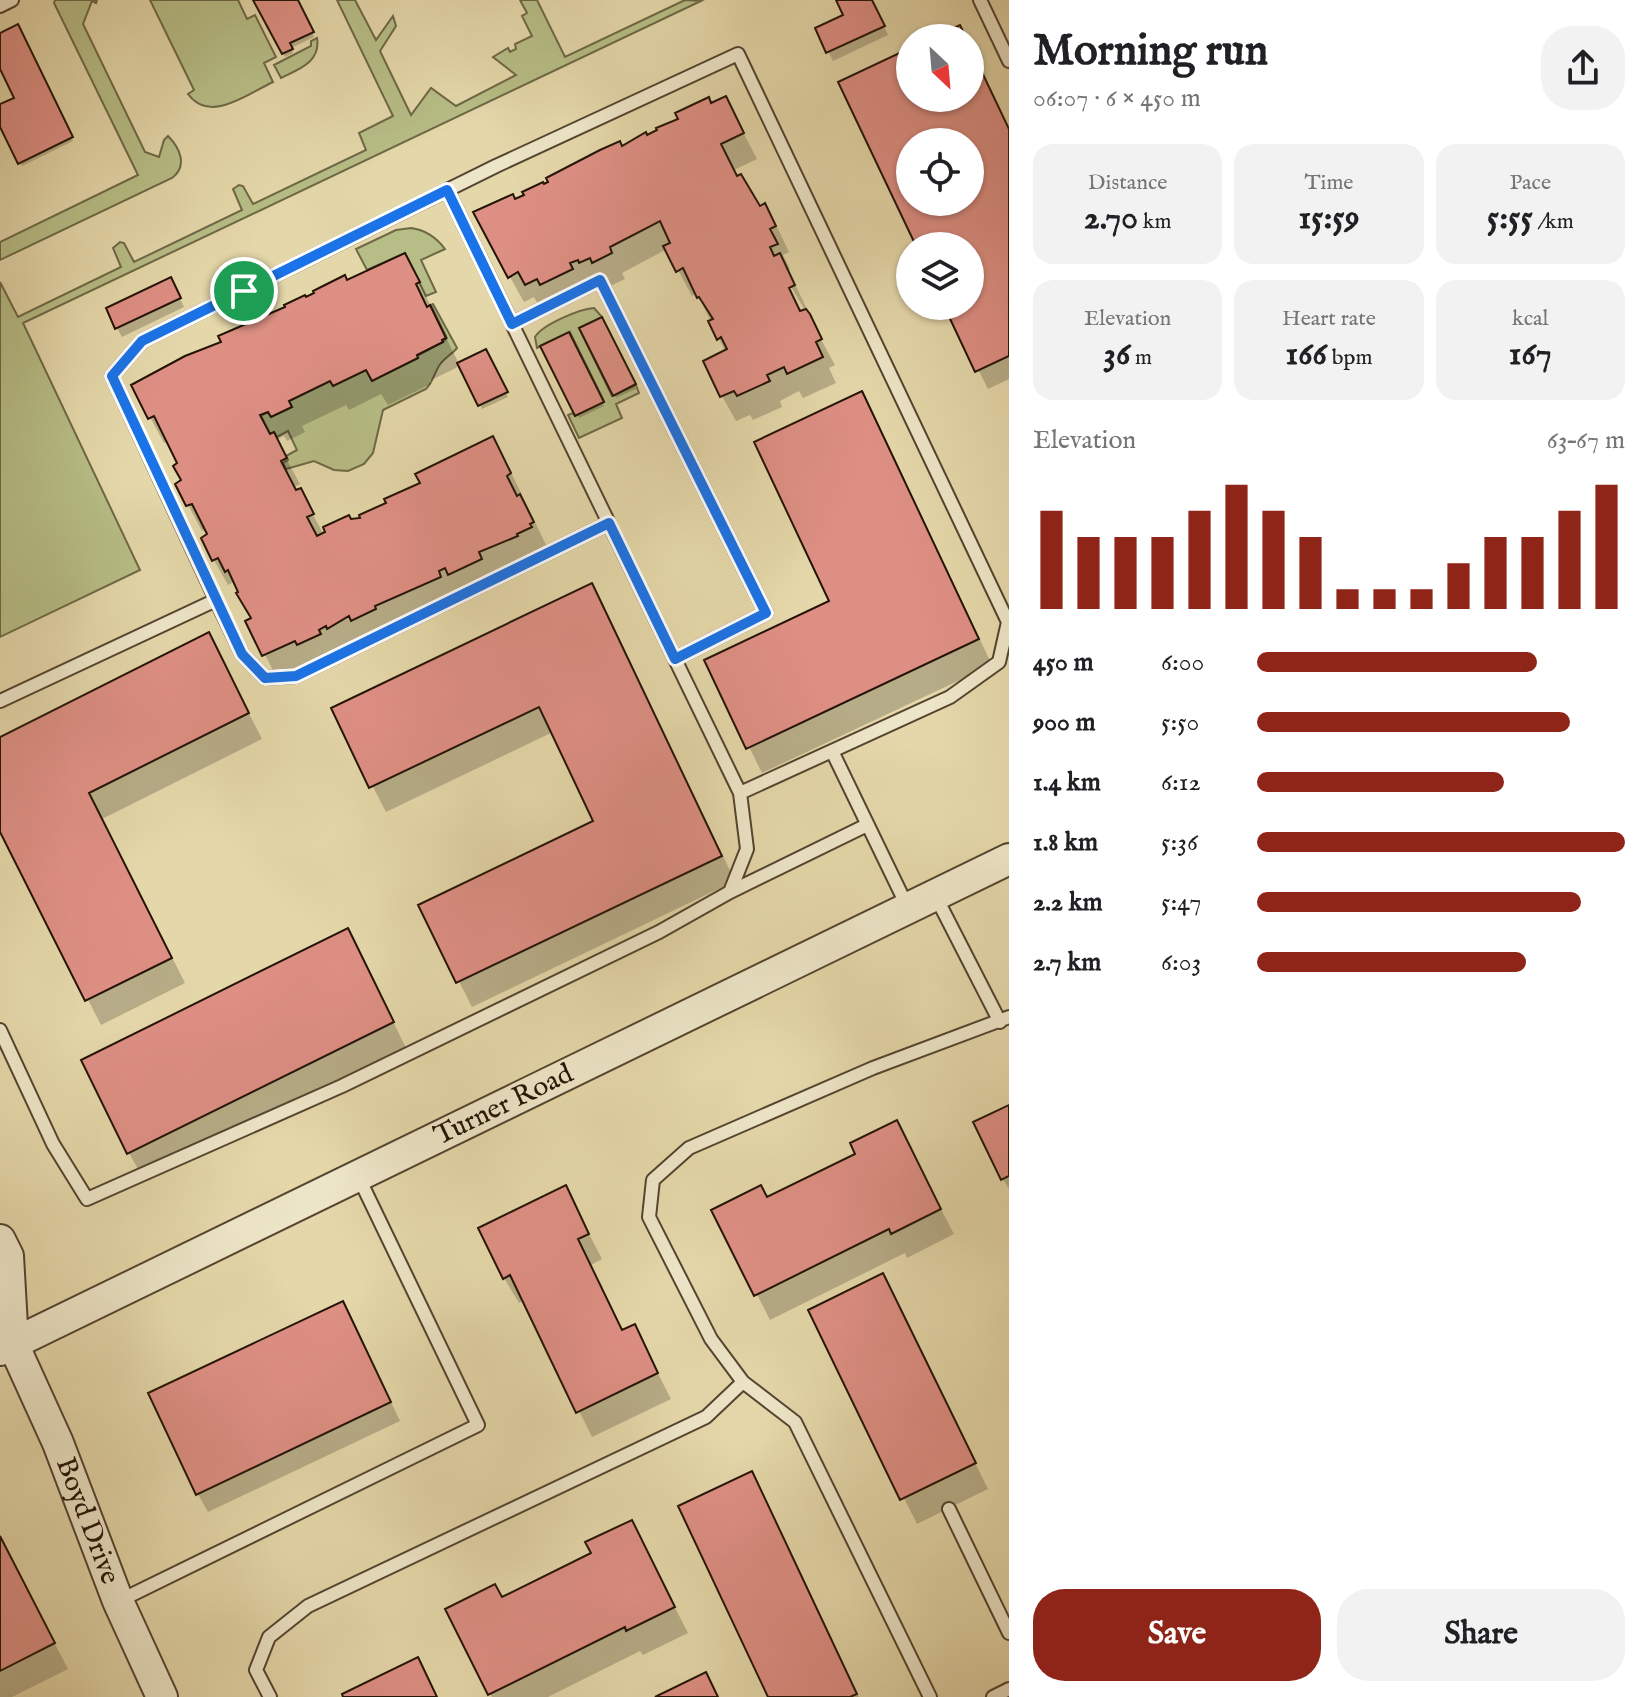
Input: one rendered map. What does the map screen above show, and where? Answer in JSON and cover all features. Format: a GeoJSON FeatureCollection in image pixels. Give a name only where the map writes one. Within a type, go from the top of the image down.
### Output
{"type":"FeatureCollection","features":[{"type":"Feature","properties":{"kind":"street","name":"Turner Road"},"geometry":{"type":"LineString","coordinates":[[4,1342],[358,1176],[1009,859]]}},
{"type":"Feature","properties":{"kind":"street","name":"Boyd Drive"},"geometry":{"type":"LineString","coordinates":[[0,1240],[8,1256],[4,1342],[58,1443],[118,1601],[162,1697]]}},
{"type":"Feature","properties":{"kind":"lane"},"geometry":{"type":"LineString","coordinates":[[0,6],[12,0]]}},
{"type":"Feature","properties":{"kind":"lane"},"geometry":{"type":"LineString","coordinates":[[980,0],[1009,61]]}},
{"type":"Feature","properties":{"kind":"lane"},"geometry":{"type":"LineString","coordinates":[[609,523],[296,676],[265,678],[242,654],[112,376],[142,341],[447,190],[738,54],[1008,622],[999,662],[950,697],[740,793]]}},
{"type":"Feature","properties":{"kind":"lane"},"geometry":{"type":"LineString","coordinates":[[447,190],[740,793],[747,849],[730,892]]}},
{"type":"Feature","properties":{"kind":"lane"},"geometry":{"type":"LineString","coordinates":[[512,324],[600,280],[766,613],[675,659]]}},
{"type":"Feature","properties":{"kind":"lane"},"geometry":{"type":"LineString","coordinates":[[0,701],[216,600]]}},
{"type":"Feature","properties":{"kind":"lane"},"geometry":{"type":"LineString","coordinates":[[832,751],[867,825],[1004,1020],[873,1068],[689,1148],[653,1180],[649,1217],[711,1339],[743,1382],[795,1422],[930,1697]]}},
{"type":"Feature","properties":{"kind":"lane"},"geometry":{"type":"LineString","coordinates":[[0,1030],[53,1144],[87,1199],[342,1086],[659,932],[730,892],[867,825]]}},
{"type":"Feature","properties":{"kind":"lane"},"geometry":{"type":"LineString","coordinates":[[118,1601],[478,1425],[358,1176]]}},
{"type":"Feature","properties":{"kind":"lane"},"geometry":{"type":"LineString","coordinates":[[270,1697],[256,1670],[269,1637],[308,1606],[706,1417],[743,1382]]}},
{"type":"Feature","properties":{"kind":"lane"},"geometry":{"type":"LineString","coordinates":[[949,1509],[1009,1633]]}},
{"type":"Feature","properties":{"kind":"green space"},"geometry":{"type":"Polygon","coordinates":[[[55,0],[97,0],[96,3],[92,1],[83,24],[145,152],[159,157],[168,136],[179,151],[180,168],[172,178],[0,260],[0,242],[138,175],[55,0]]]}},
{"type":"Feature","properties":{"kind":"green space"},"geometry":{"type":"Polygon","coordinates":[[[150,0],[238,0],[247,19],[255,15],[276,57],[264,63],[273,82],[229,104],[218,107],[197,103],[188,94],[194,90],[150,0]]]}},
{"type":"Feature","properties":{"kind":"green space"},"geometry":{"type":"Polygon","coordinates":[[[337,0],[355,0],[376,40],[393,16],[396,26],[380,51],[411,115],[431,88],[456,106],[516,75],[493,57],[508,48],[510,52],[516,49],[515,44],[532,36],[522,16],[527,13],[520,0],[537,0],[565,57],[685,0],[701,1],[23,323],[140,570],[0,637],[0,282],[18,317],[121,267],[113,248],[120,242],[124,243],[134,262],[242,210],[233,189],[239,185],[243,186],[253,204],[366,150],[359,133],[393,116],[337,0]]]}},
{"type":"Feature","properties":{"kind":"green space"},"geometry":{"type":"Polygon","coordinates":[[[317,38],[316,53],[312,59],[281,78],[274,65],[311,46],[311,41],[317,38]]]}},
{"type":"Feature","properties":{"kind":"green space"},"geometry":{"type":"Polygon","coordinates":[[[411,228],[430,235],[445,249],[421,260],[436,292],[426,296],[405,253],[367,270],[356,249],[396,230],[411,228]]]}},
{"type":"Feature","properties":{"kind":"green space"},"geometry":{"type":"Polygon","coordinates":[[[433,304],[457,348],[441,363],[426,389],[383,410],[373,453],[364,464],[348,471],[334,470],[314,461],[286,469],[283,463],[288,460],[286,456],[297,450],[288,431],[277,437],[274,432],[270,434],[261,416],[268,412],[271,417],[292,407],[289,401],[330,381],[333,386],[366,370],[372,381],[443,342],[447,338],[433,304]]]}},
{"type":"Feature","properties":{"kind":"green space"},"geometry":{"type":"Polygon","coordinates":[[[594,308],[602,317],[579,328],[612,396],[636,385],[639,393],[616,404],[622,418],[579,438],[568,415],[573,413],[575,416],[604,401],[570,332],[537,348],[535,337],[562,318],[594,308]]]}},
{"type":"Feature","properties":{"kind":"building"},"geometry":{"type":"Polygon","coordinates":[[[253,0],[298,0],[314,32],[290,43],[293,49],[282,54],[253,0]]]}},
{"type":"Feature","properties":{"kind":"building"},"geometry":{"type":"Polygon","coordinates":[[[836,0],[872,0],[885,26],[826,53],[815,28],[843,15],[836,0]]]}},
{"type":"Feature","properties":{"kind":"building"},"geometry":{"type":"Polygon","coordinates":[[[18,24],[73,137],[18,164],[0,127],[0,104],[14,98],[0,69],[0,33],[18,24]]]}},
{"type":"Feature","properties":{"kind":"building"},"geometry":{"type":"Polygon","coordinates":[[[896,55],[896,112],[984,112],[984,76],[1009,129],[1009,356],[975,372],[951,320],[984,320],[984,232],[909,232],[902,216],[984,216],[984,128],[896,128],[896,204],[838,82],[896,55]]]}},
{"type":"Feature","properties":{"kind":"building"},"geometry":{"type":"Polygon","coordinates":[[[726,96],[744,133],[721,144],[737,176],[741,174],[760,206],[765,203],[776,226],[770,229],[778,244],[770,247],[774,256],[780,253],[795,285],[789,288],[800,311],[806,309],[810,314],[822,339],[816,342],[823,357],[787,374],[784,367],[767,375],[770,381],[737,396],[734,391],[720,397],[703,361],[727,349],[721,337],[717,340],[708,321],[713,319],[697,298],[683,268],[676,272],[663,246],[670,243],[660,221],[610,247],[612,253],[592,263],[590,258],[579,263],[578,260],[570,263],[573,269],[540,285],[537,279],[525,285],[518,272],[508,278],[473,212],[513,194],[515,199],[524,195],[522,192],[548,182],[546,178],[600,150],[620,141],[622,146],[678,119],[675,113],[709,97],[711,103],[726,96]]]}},
{"type":"Feature","properties":{"kind":"building"},"geometry":{"type":"Polygon","coordinates":[[[405,253],[420,282],[416,284],[427,307],[430,305],[446,338],[443,342],[372,381],[366,370],[333,386],[330,381],[289,401],[292,407],[271,417],[268,412],[260,415],[270,434],[274,432],[287,458],[281,461],[296,490],[301,488],[314,514],[307,517],[317,536],[325,532],[323,527],[349,515],[351,519],[360,518],[359,515],[386,503],[384,499],[420,483],[415,474],[493,436],[511,473],[507,476],[534,522],[530,524],[532,527],[518,536],[479,552],[482,559],[448,575],[445,568],[439,571],[441,577],[375,606],[376,609],[351,621],[349,616],[327,629],[326,626],[319,630],[321,634],[297,645],[295,641],[262,656],[245,621],[251,618],[236,593],[228,570],[225,572],[218,558],[212,561],[201,538],[207,534],[192,504],[186,506],[175,484],[181,480],[173,466],[177,463],[154,416],[148,419],[131,385],[185,356],[221,342],[218,336],[306,297],[345,275],[347,280],[405,253]]]}},
{"type":"Feature","properties":{"kind":"building"},"geometry":{"type":"Polygon","coordinates":[[[171,277],[181,298],[115,329],[106,308],[171,277]]]}},
{"type":"Feature","properties":{"kind":"building"},"geometry":{"type":"Polygon","coordinates":[[[602,317],[636,384],[613,396],[579,328],[602,317]]]}},
{"type":"Feature","properties":{"kind":"building"},"geometry":{"type":"Polygon","coordinates":[[[569,332],[604,402],[575,416],[540,346],[569,332]]]}},
{"type":"Feature","properties":{"kind":"building"},"geometry":{"type":"Polygon","coordinates":[[[486,349],[508,392],[478,406],[457,363],[486,349]]]}},
{"type":"Feature","properties":{"kind":"building"},"geometry":{"type":"Polygon","coordinates":[[[862,391],[979,639],[746,749],[704,660],[829,601],[754,442],[862,391]]]}},
{"type":"Feature","properties":{"kind":"building"},"geometry":{"type":"Polygon","coordinates":[[[592,583],[722,856],[456,983],[418,905],[593,821],[539,707],[369,788],[331,708],[592,583]]]}},
{"type":"Feature","properties":{"kind":"building"},"geometry":{"type":"Polygon","coordinates":[[[209,632],[249,713],[89,793],[172,958],[85,1001],[0,832],[0,737],[209,632]]]}},
{"type":"Feature","properties":{"kind":"building"},"geometry":{"type":"Polygon","coordinates":[[[348,928],[394,1022],[127,1154],[81,1060],[348,928]]]}},
{"type":"Feature","properties":{"kind":"building"},"geometry":{"type":"Polygon","coordinates":[[[1009,1105],[1009,1176],[1001,1180],[973,1122],[1009,1105]]]}},
{"type":"Feature","properties":{"kind":"building"},"geometry":{"type":"Polygon","coordinates":[[[897,1120],[941,1209],[891,1234],[889,1229],[754,1296],[711,1210],[761,1185],[767,1197],[855,1154],[850,1143],[897,1120]]]}},
{"type":"Feature","properties":{"kind":"building"},"geometry":{"type":"Polygon","coordinates":[[[566,1185],[589,1234],[578,1239],[622,1330],[635,1324],[658,1373],[576,1413],[510,1275],[503,1279],[478,1228],[566,1185]]]}},
{"type":"Feature","properties":{"kind":"building"},"geometry":{"type":"Polygon","coordinates":[[[883,1273],[976,1463],[900,1500],[808,1310],[883,1273]]]}},
{"type":"Feature","properties":{"kind":"building"},"geometry":{"type":"Polygon","coordinates":[[[343,1301],[391,1402],[196,1495],[148,1393],[343,1301]]]}},
{"type":"Feature","properties":{"kind":"building"},"geometry":{"type":"Polygon","coordinates":[[[752,1471],[857,1694],[850,1697],[768,1697],[678,1506],[752,1471]]]}},
{"type":"Feature","properties":{"kind":"building"},"geometry":{"type":"Polygon","coordinates":[[[632,1520],[675,1607],[626,1631],[625,1627],[488,1695],[445,1609],[495,1584],[502,1597],[591,1553],[585,1542],[632,1520]]]}},
{"type":"Feature","properties":{"kind":"building"},"geometry":{"type":"Polygon","coordinates":[[[0,1536],[55,1643],[0,1671],[0,1536]]]}},
{"type":"Feature","properties":{"kind":"building"},"geometry":{"type":"Polygon","coordinates":[[[418,1657],[437,1697],[343,1697],[342,1694],[418,1657]]]}},
{"type":"Feature","properties":{"kind":"building"},"geometry":{"type":"Polygon","coordinates":[[[706,1672],[718,1697],[655,1697],[706,1672]]]}},
{"type":"Feature","properties":{"kind":"route"},"geometry":{"type":"LineString","coordinates":[[447,190],[512,324],[600,280],[766,613],[675,659],[609,523],[296,676],[265,678],[242,654],[112,376],[142,341],[244,291],[447,190]]}}]}
